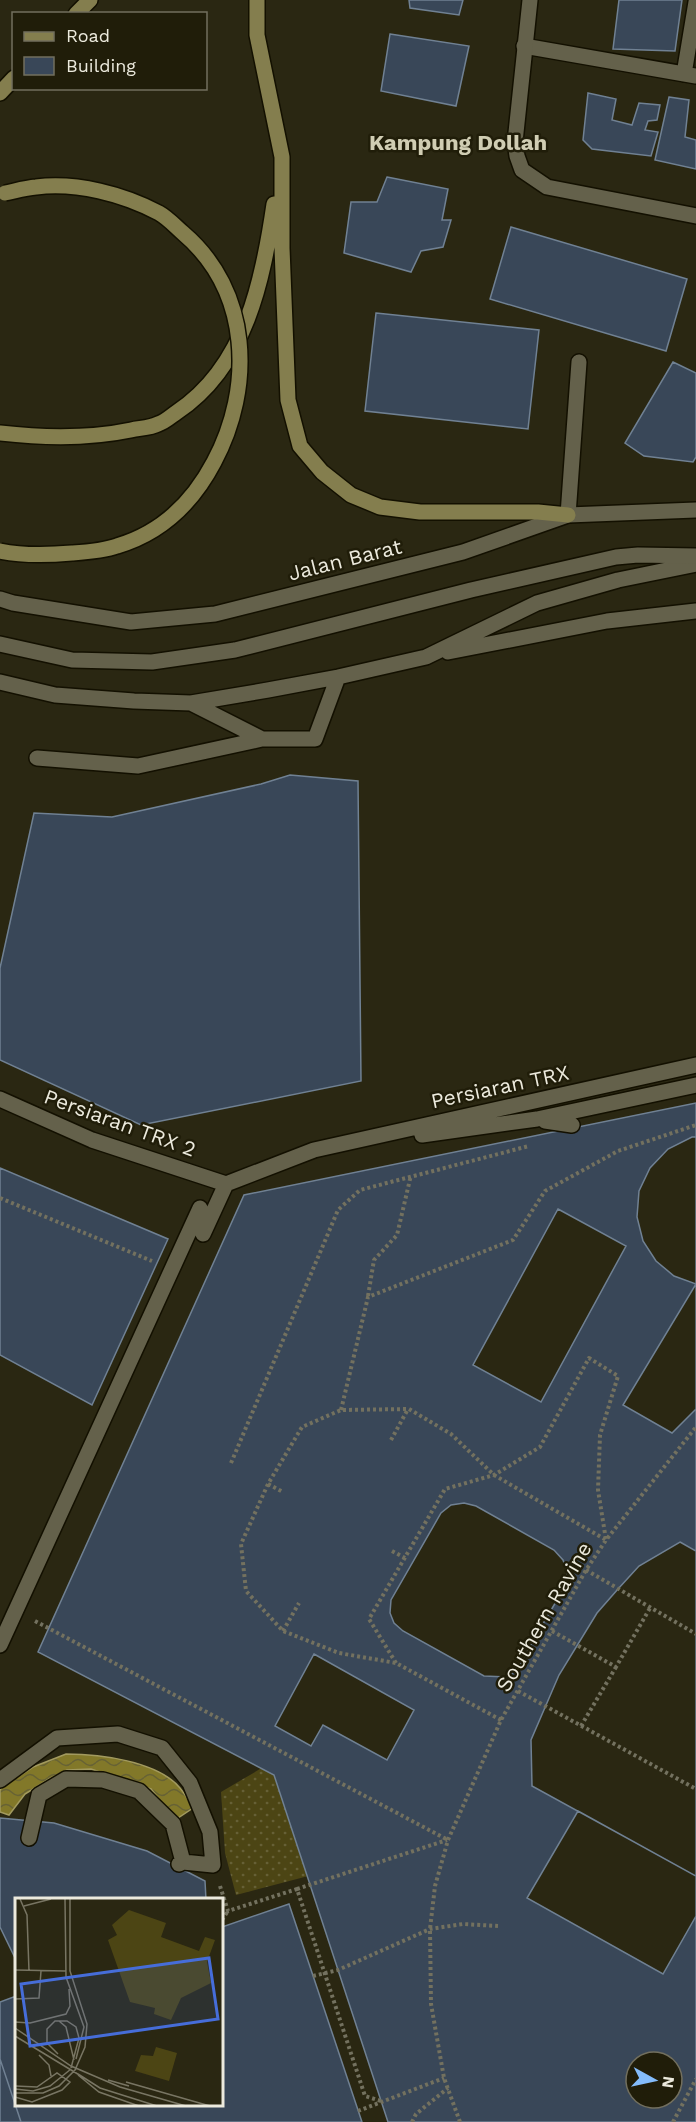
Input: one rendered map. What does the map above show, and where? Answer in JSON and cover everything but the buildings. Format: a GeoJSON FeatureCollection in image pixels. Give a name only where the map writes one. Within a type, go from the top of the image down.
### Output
{"type":"FeatureCollection","features":[{"type":"Feature","properties":{"kind":"main road"},"geometry":{"type":"LineString","coordinates":[[78,12],[90,0]]}},
{"type":"Feature","properties":{"kind":"main road"},"geometry":{"type":"LineString","coordinates":[[257,0],[257,36],[282,157],[282,248],[288,400],[300,446],[322,472],[343,489],[351,495],[380,507],[420,512],[538,512],[568,515]]}},
{"type":"Feature","properties":{"kind":"main road"},"geometry":{"type":"LineString","coordinates":[[0,93],[12,80]]}},
{"type":"Feature","properties":{"kind":"main road"},"geometry":{"type":"LineString","coordinates":[[0,433],[62,438],[111,434],[159,424],[193,401],[225,364],[250,316],[266,260],[282,157]]}},
{"type":"Feature","properties":{"kind":"main road"},"geometry":{"type":"LineString","coordinates":[[0,551],[53,555],[91,551],[117,546],[142,536],[166,522],[185,506],[208,474],[223,446],[234,413],[241,377],[240,344],[233,311],[220,277],[195,244],[160,214],[110,193],[71,187],[37,186],[2,194]]}},
{"type":"Feature","properties":{"kind":"street"},"geometry":{"type":"LineString","coordinates":[[530,0],[515,142],[522,170],[547,187],[696,216]]}},
{"type":"Feature","properties":{"kind":"street"},"geometry":{"type":"LineString","coordinates":[[524,46],[690,75],[696,2]]}},
{"type":"Feature","properties":{"kind":"street"},"geometry":{"type":"LineString","coordinates":[[568,515],[579,362]]}},
{"type":"Feature","properties":{"kind":"street","name":"Jalan Barat"},"geometry":{"type":"LineString","coordinates":[[0,599],[131,622],[215,614],[463,552],[568,515],[696,510]]}},
{"type":"Feature","properties":{"kind":"street"},"geometry":{"type":"LineString","coordinates":[[0,644],[72,660],[152,662],[235,650],[471,590],[616,557],[696,556]]}},
{"type":"Feature","properties":{"kind":"street"},"geometry":{"type":"LineString","coordinates":[[426,657],[537,603],[618,580],[696,564]]}},
{"type":"Feature","properties":{"kind":"street"},"geometry":{"type":"LineString","coordinates":[[0,681],[55,695],[191,703],[338,677],[607,621],[696,610]]}},
{"type":"Feature","properties":{"kind":"street"},"geometry":{"type":"LineString","coordinates":[[37,759],[138,766],[262,739],[315,740],[338,677]]}},
{"type":"Feature","properties":{"kind":"street"},"geometry":{"type":"LineString","coordinates":[[191,703],[262,739]]}},
{"type":"Feature","properties":{"kind":"street","name":"Persiaran TRX"},"geometry":{"type":"LineString","coordinates":[[226,1184],[314,1150],[696,1065]]}},
{"type":"Feature","properties":{"kind":"street","name":"Persiaran TRX"},"geometry":{"type":"LineString","coordinates":[[314,1150],[537,1119],[696,1085]]}},
{"type":"Feature","properties":{"kind":"street","name":"Persiaran TRX 2"},"geometry":{"type":"LineString","coordinates":[[0,1099],[92,1140],[226,1184]]}},
{"type":"Feature","properties":{"kind":"street"},"geometry":{"type":"LineString","coordinates":[[537,1119],[566,1124],[542,1138]]}},
{"type":"Feature","properties":{"kind":"street"},"geometry":{"type":"LineString","coordinates":[[203,1234],[226,1184]]}},
{"type":"Feature","properties":{"kind":"street"},"geometry":{"type":"LineString","coordinates":[[0,1645],[201,1208]]}},
{"type":"Feature","properties":{"kind":"street"},"geometry":{"type":"LineString","coordinates":[[0,1779],[57,1738],[118,1734],[162,1748],[190,1783],[210,1832],[213,1865],[181,1863],[173,1824],[139,1791],[103,1780],[66,1779],[39,1795],[28,1838]]}},
{"type":"Feature","properties":{"kind":"path"},"geometry":{"type":"LineString","coordinates":[[368,1297],[513,1240],[544,1191],[618,1151],[696,1125]]}},
{"type":"Feature","properties":{"kind":"path"},"geometry":{"type":"LineString","coordinates":[[231,1463],[338,1210],[360,1190],[542,1138]]}},
{"type":"Feature","properties":{"kind":"path"},"geometry":{"type":"LineString","coordinates":[[341,1410],[368,1297],[374,1260],[397,1235],[411,1175]]}},
{"type":"Feature","properties":{"kind":"path"},"geometry":{"type":"LineString","coordinates":[[0,1198],[172,1270]]}},
{"type":"Feature","properties":{"kind":"path"},"geometry":{"type":"LineString","coordinates":[[396,1663],[369,1619],[445,1489],[494,1475],[540,1448],[589,1359],[618,1376],[600,1436],[598,1490],[606,1540]]}},
{"type":"Feature","properties":{"kind":"path"},"geometry":{"type":"LineString","coordinates":[[391,1440],[409,1409]]}},
{"type":"Feature","properties":{"kind":"path"},"geometry":{"type":"LineString","coordinates":[[501,1720],[396,1663],[339,1653],[283,1631],[246,1591],[241,1544],[268,1484],[302,1427],[341,1410],[409,1409],[452,1434],[494,1475],[606,1540]]}},
{"type":"Feature","properties":{"kind":"path","name":"Southern Ravine"},"geometry":{"type":"LineString","coordinates":[[460,2122],[444,2078],[431,2004],[430,1929],[435,1886],[448,1840],[501,1720],[586,1570],[606,1540],[696,1427]]}},
{"type":"Feature","properties":{"kind":"path"},"geometry":{"type":"LineString","coordinates":[[692,1431],[696,1437]]}},
{"type":"Feature","properties":{"kind":"path"},"geometry":{"type":"LineString","coordinates":[[268,1484],[283,1492]]}},
{"type":"Feature","properties":{"kind":"path"},"geometry":{"type":"LineString","coordinates":[[392,1551],[405,1558]]}},
{"type":"Feature","properties":{"kind":"path"},"geometry":{"type":"LineString","coordinates":[[586,1570],[696,1634]]}},
{"type":"Feature","properties":{"kind":"path"},"geometry":{"type":"LineString","coordinates":[[283,1631],[299,1603]]}},
{"type":"Feature","properties":{"kind":"path"},"geometry":{"type":"LineString","coordinates":[[581,1726],[650,1608]]}},
{"type":"Feature","properties":{"kind":"path"},"geometry":{"type":"LineString","coordinates":[[49,1628],[448,1840]]}},
{"type":"Feature","properties":{"kind":"path"},"geometry":{"type":"LineString","coordinates":[[552,1631],[616,1667]]}},
{"type":"Feature","properties":{"kind":"path"},"geometry":{"type":"LineString","coordinates":[[518,1691],[696,1789]]}},
{"type":"Feature","properties":{"kind":"path"},"geometry":{"type":"LineString","coordinates":[[224,1917],[228,1911],[448,1840]]}},
{"type":"Feature","properties":{"kind":"path"},"geometry":{"type":"LineString","coordinates":[[213,1865],[224,1898]]}},
{"type":"Feature","properties":{"kind":"path"},"geometry":{"type":"LineString","coordinates":[[297,1889],[365,2096],[381,2101]]}},
{"type":"Feature","properties":{"kind":"path"},"geometry":{"type":"LineString","coordinates":[[224,1899],[228,1911]]}},
{"type":"Feature","properties":{"kind":"path"},"geometry":{"type":"LineString","coordinates":[[313,1976],[338,1970],[430,1929],[463,1924],[498,1926]]}},
{"type":"Feature","properties":{"kind":"path"},"geometry":{"type":"LineString","coordinates":[[358,2111],[444,2078]]}},
{"type":"Feature","properties":{"kind":"path"},"geometry":{"type":"LineString","coordinates":[[673,2122],[696,2079]]}},
{"type":"Feature","properties":{"kind":"path"},"geometry":{"type":"LineString","coordinates":[[412,2122],[416,2114],[448,2088]]}},
{"type":"Feature","properties":{"kind":"shaded area"},"geometry":{"type":"Polygon","coordinates":[[[294,1749],[335,1869],[236,1895],[225,1853],[221,1792],[294,1749]]]}},
{"type":"Feature","properties":{"kind":"water"},"geometry":{"type":"Polygon","coordinates":[[[66,1754],[111,1758],[158,1771],[180,1788],[193,1808],[175,1820],[151,1789],[91,1769],[67,1770],[25,1794],[9,1815],[0,1812],[2,1787],[33,1767],[66,1754]]]}},
{"type":"Feature","properties":{"kind":"district","name":"Kampung Dollah"},"geometry":{"type":"Point","coordinates":[458,142]}}]}
